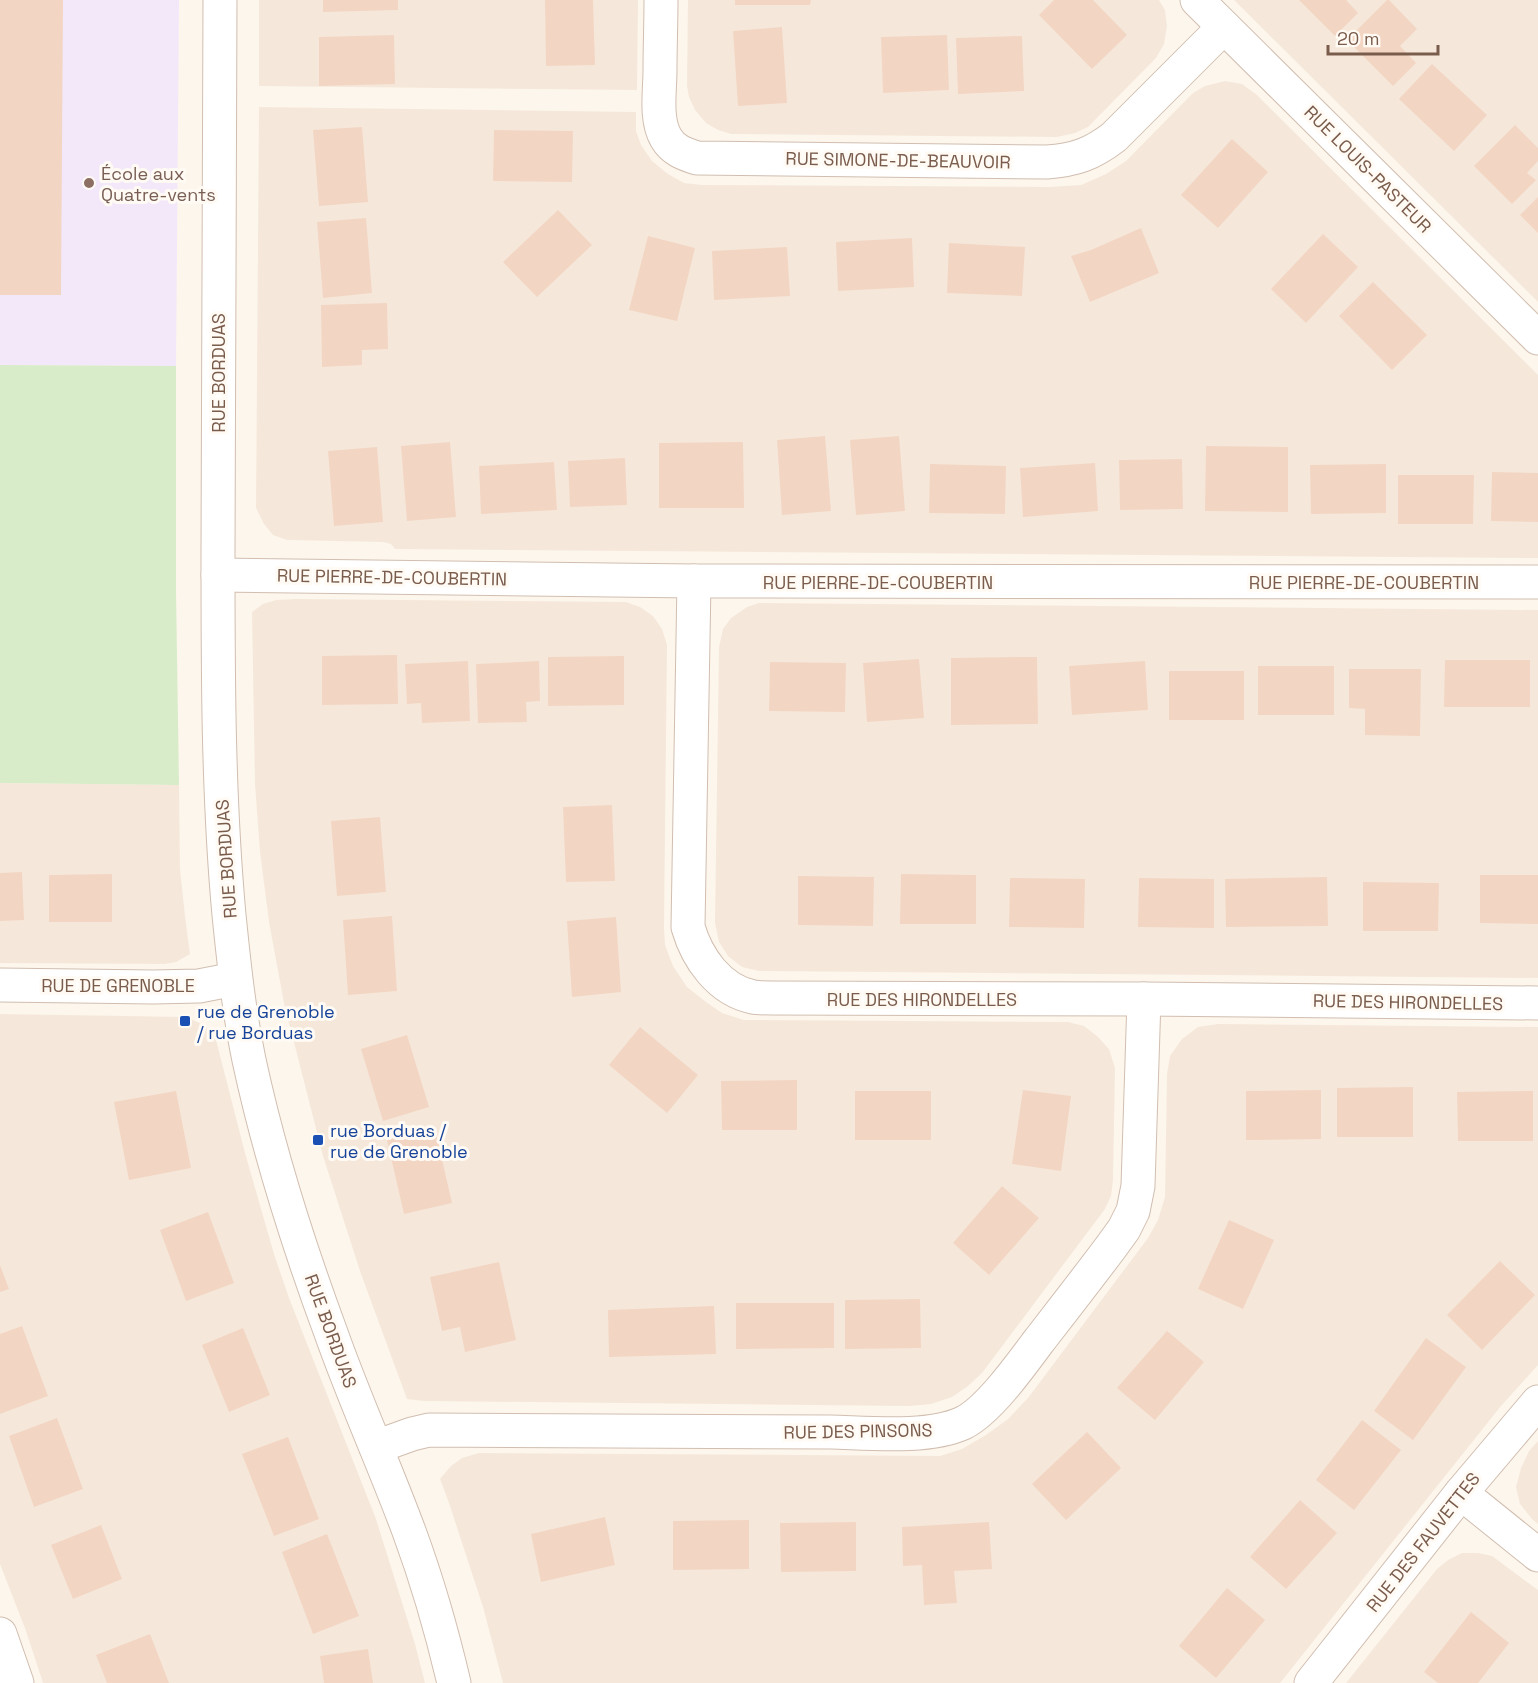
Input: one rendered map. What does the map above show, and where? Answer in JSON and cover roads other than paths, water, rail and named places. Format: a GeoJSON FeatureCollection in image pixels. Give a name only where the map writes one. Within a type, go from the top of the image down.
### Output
{"type":"FeatureCollection","features":[{"type":"Feature","properties":{"kind":"street","name":"RUE BORDUAS"},"geometry":{"type":"LineString","coordinates":[[220,0],[219,703],[221,801],[235,979],[249,1058],[280,1181],[331,1334],[410,1533],[432,1597],[454,1683]]}},
{"type":"Feature","properties":{"kind":"street","name":"RUE SIMONE-DE-BEAUVOIR"},"geometry":{"type":"LineString","coordinates":[[661,0],[660,105],[662,128],[674,148],[697,158],[1047,162],[1066,160],[1086,155],[1114,137],[1224,27]]}},
{"type":"Feature","properties":{"kind":"street","name":"RUE LOUIS-PASTEUR"},"geometry":{"type":"LineString","coordinates":[[1197,0],[1538,338]]}},
{"type":"Feature","properties":{"kind":"street","name":"RUE PIERRE-DE-COUBERTIN"},"geometry":{"type":"LineString","coordinates":[[218,574],[694,581],[1538,582]]}},
{"type":"Feature","properties":{"kind":"street","name":"RUE DES HIRONDELLES"},"geometry":{"type":"LineString","coordinates":[[694,581],[688,927],[700,958],[711,972],[736,991],[753,997],[1538,1003]]}},
{"type":"Feature","properties":{"kind":"street","name":"RUE DE GRENOBLE"},"geometry":{"type":"LineString","coordinates":[[0,985],[199,986],[235,979]]}},
{"type":"Feature","properties":{"kind":"street","name":"RUE DES PINSONS"},"geometry":{"type":"LineString","coordinates":[[376,1447],[429,1430],[886,1434],[944,1429],[964,1422],[979,1412],[1016,1371],[1111,1247],[1133,1211],[1140,1158],[1144,999]]}},
{"type":"Feature","properties":{"kind":"street","name":"RUE DES FAUVETTES"},"geometry":{"type":"LineString","coordinates":[[1311,1683],[1461,1493],[1538,1402]]}},
{"type":"Feature","properties":{"kind":"street"},"geometry":{"type":"LineString","coordinates":[[1461,1493],[1538,1555]]}},
{"type":"Feature","properties":{"kind":"street"},"geometry":{"type":"LineString","coordinates":[[0,1634],[16,1683]]}},
{"type":"Feature","properties":{"kind":"place","name":"École aux Quatre-vents"},"geometry":{"type":"Point","coordinates":[89,183]}},
{"type":"Feature","properties":{"kind":"place","name":"rue de Grenoble / rue Borduas"},"geometry":{"type":"Point","coordinates":[185,1021]}},
{"type":"Feature","properties":{"kind":"place","name":"rue Borduas / rue de Grenoble"},"geometry":{"type":"Point","coordinates":[318,1140]}}]}
